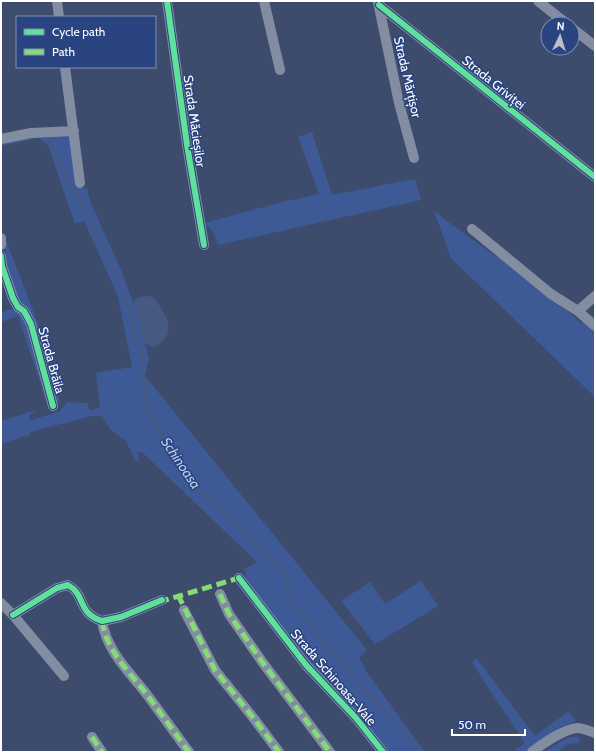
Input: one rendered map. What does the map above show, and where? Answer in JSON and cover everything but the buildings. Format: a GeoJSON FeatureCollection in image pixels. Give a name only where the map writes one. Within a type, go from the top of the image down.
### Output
{"type":"FeatureCollection","features":[{"type":"Feature","properties":{"kind":"street"},"geometry":{"type":"LineString","coordinates":[[57,1],[59,16]]}},
{"type":"Feature","properties":{"kind":"street","name":"Strada Măcieșilor"},"geometry":{"type":"LineString","coordinates":[[167,1],[187,145],[204,245]]}},
{"type":"Feature","properties":{"kind":"street"},"geometry":{"type":"LineString","coordinates":[[264,1],[280,70]]}},
{"type":"Feature","properties":{"kind":"street"},"geometry":{"type":"LineString","coordinates":[[538,1],[557,16]]}},
{"type":"Feature","properties":{"kind":"street","name":"Strada Mărțișor"},"geometry":{"type":"LineString","coordinates":[[379,3],[399,103],[414,158]]}},
{"type":"Feature","properties":{"kind":"street","name":"Strada Griviței"},"geometry":{"type":"LineString","coordinates":[[379,3],[595,177]]}},
{"type":"Feature","properties":{"kind":"street"},"geometry":{"type":"LineString","coordinates":[[580,34],[595,46]]}},
{"type":"Feature","properties":{"kind":"street"},"geometry":{"type":"LineString","coordinates":[[66,68],[80,183]]}},
{"type":"Feature","properties":{"kind":"street"},"geometry":{"type":"LineString","coordinates":[[1,139],[31,133],[74,131]]}},
{"type":"Feature","properties":{"kind":"street"},"geometry":{"type":"LineString","coordinates":[[472,229],[551,294],[578,311],[595,326]]}},
{"type":"Feature","properties":{"kind":"street"},"geometry":{"type":"LineString","coordinates":[[1,238],[1,245]]}},
{"type":"Feature","properties":{"kind":"street","name":"Strada Brăila"},"geometry":{"type":"LineString","coordinates":[[1,256],[2,266],[12,298],[18,307],[24,311],[31,324],[54,406]]}},
{"type":"Feature","properties":{"kind":"street"},"geometry":{"type":"LineString","coordinates":[[578,311],[595,296]]}},
{"type":"Feature","properties":{"kind":"street","name":"Strada Schinoasa-Vale"},"geometry":{"type":"LineString","coordinates":[[239,578],[306,665],[356,718],[383,752]]}},
{"type":"Feature","properties":{"kind":"street"},"geometry":{"type":"LineString","coordinates":[[13,615],[63,585],[68,585],[74,588],[84,609],[89,615],[102,621],[121,616],[162,600]]}},
{"type":"Feature","properties":{"kind":"street"},"geometry":{"type":"LineString","coordinates":[[220,594],[233,620],[263,663],[330,752]]}},
{"type":"Feature","properties":{"kind":"street"},"geometry":{"type":"LineString","coordinates":[[1,603],[13,615],[64,676]]}},
{"type":"Feature","properties":{"kind":"street"},"geometry":{"type":"LineString","coordinates":[[184,610],[215,670],[279,752]]}},
{"type":"Feature","properties":{"kind":"street"},"geometry":{"type":"LineString","coordinates":[[102,621],[107,639],[130,675],[189,752]]}},
{"type":"Feature","properties":{"kind":"street"},"geometry":{"type":"LineString","coordinates":[[532,752],[551,739],[569,730],[576,728],[595,733]]}},
{"type":"Feature","properties":{"kind":"street"},"geometry":{"type":"LineString","coordinates":[[92,737],[102,752]]}},
{"type":"Feature","properties":{"kind":"shaded area"},"geometry":{"type":"Polygon","coordinates":[[[312,132],[332,195],[415,179],[421,200],[218,245],[214,233],[205,223],[278,203],[319,194],[298,137],[312,132]]]}},
{"type":"Feature","properties":{"kind":"shaded area"},"geometry":{"type":"Polygon","coordinates":[[[59,134],[70,137],[78,188],[87,188],[90,201],[121,270],[133,302],[149,358],[145,376],[367,650],[359,658],[368,674],[425,752],[388,752],[312,665],[247,581],[244,569],[257,562],[143,453],[137,451],[139,460],[136,462],[126,441],[110,429],[102,416],[92,416],[30,432],[29,435],[1,444],[1,421],[36,410],[29,416],[29,421],[60,411],[67,402],[87,403],[90,410],[100,408],[96,373],[132,367],[118,296],[84,221],[75,224],[48,145],[39,138],[1,146],[1,142],[27,136],[59,134]]]}},
{"type":"Feature","properties":{"kind":"shaded area"},"geometry":{"type":"Polygon","coordinates":[[[434,211],[536,286],[580,323],[584,322],[595,334],[595,397],[451,258],[434,211]]]}},
{"type":"Feature","properties":{"kind":"shaded area"},"geometry":{"type":"Polygon","coordinates":[[[5,238],[39,326],[60,402],[56,402],[6,266],[5,238]]]}},
{"type":"Feature","properties":{"kind":"shaded area"},"geometry":{"type":"Polygon","coordinates":[[[152,296],[167,319],[169,327],[165,338],[160,344],[153,347],[145,343],[133,302],[140,297],[152,296]]]}},
{"type":"Feature","properties":{"kind":"shaded area"},"geometry":{"type":"Polygon","coordinates":[[[8,310],[19,312],[25,320],[33,342],[48,406],[18,316],[1,322],[1,313],[8,310]]]}},
{"type":"Feature","properties":{"kind":"shaded area"},"geometry":{"type":"Polygon","coordinates":[[[421,581],[438,606],[375,644],[341,601],[370,582],[385,604],[421,581]]]}},
{"type":"Feature","properties":{"kind":"shaded area"},"geometry":{"type":"Polygon","coordinates":[[[477,659],[535,736],[569,711],[576,721],[559,728],[525,752],[513,752],[525,743],[472,662],[477,659]]]}},
{"type":"Feature","properties":{"kind":"shaded area"},"geometry":{"type":"Polygon","coordinates":[[[578,736],[580,743],[569,744],[557,752],[544,752],[567,738],[578,736]]]}},
{"type":"Feature","properties":{"kind":"waterway","name":"Schinoasa"},"geometry":{"type":"LineString","coordinates":[[48,137],[125,294],[133,331],[143,357],[144,387],[152,419],[192,484],[263,551],[288,577],[286,594],[351,675],[406,732],[419,752]]}},
{"type":"Feature","properties":{"kind":"marked path"},"geometry":{"type":"LineString","coordinates":[[159,602],[239,578],[241,581]]}},
{"type":"Feature","properties":{"kind":"marked path"},"geometry":{"type":"LineString","coordinates":[[220,594],[229,614],[263,663],[330,752]]}},
{"type":"Feature","properties":{"kind":"marked path"},"geometry":{"type":"LineString","coordinates":[[178,595],[215,670],[279,752]]}},
{"type":"Feature","properties":{"kind":"marked path"},"geometry":{"type":"LineString","coordinates":[[102,621],[104,631],[113,650],[189,752]]}},
{"type":"Feature","properties":{"kind":"marked path"},"geometry":{"type":"LineString","coordinates":[[92,737],[102,752]]}},
{"type":"Feature","properties":{"kind":"cycle path"},"geometry":{"type":"LineString","coordinates":[[167,1],[187,145],[204,245]]}},
{"type":"Feature","properties":{"kind":"cycle path"},"geometry":{"type":"LineString","coordinates":[[379,5],[595,177]]}},
{"type":"Feature","properties":{"kind":"cycle path"},"geometry":{"type":"LineString","coordinates":[[1,256],[2,266],[13,298],[18,307],[24,311],[31,324],[53,406]]}},
{"type":"Feature","properties":{"kind":"cycle path"},"geometry":{"type":"LineString","coordinates":[[239,578],[306,665],[356,718],[383,752]]}},
{"type":"Feature","properties":{"kind":"cycle path"},"geometry":{"type":"LineString","coordinates":[[13,615],[57,588],[68,585],[78,594],[88,613],[102,621],[121,617],[162,600]]}}]}
